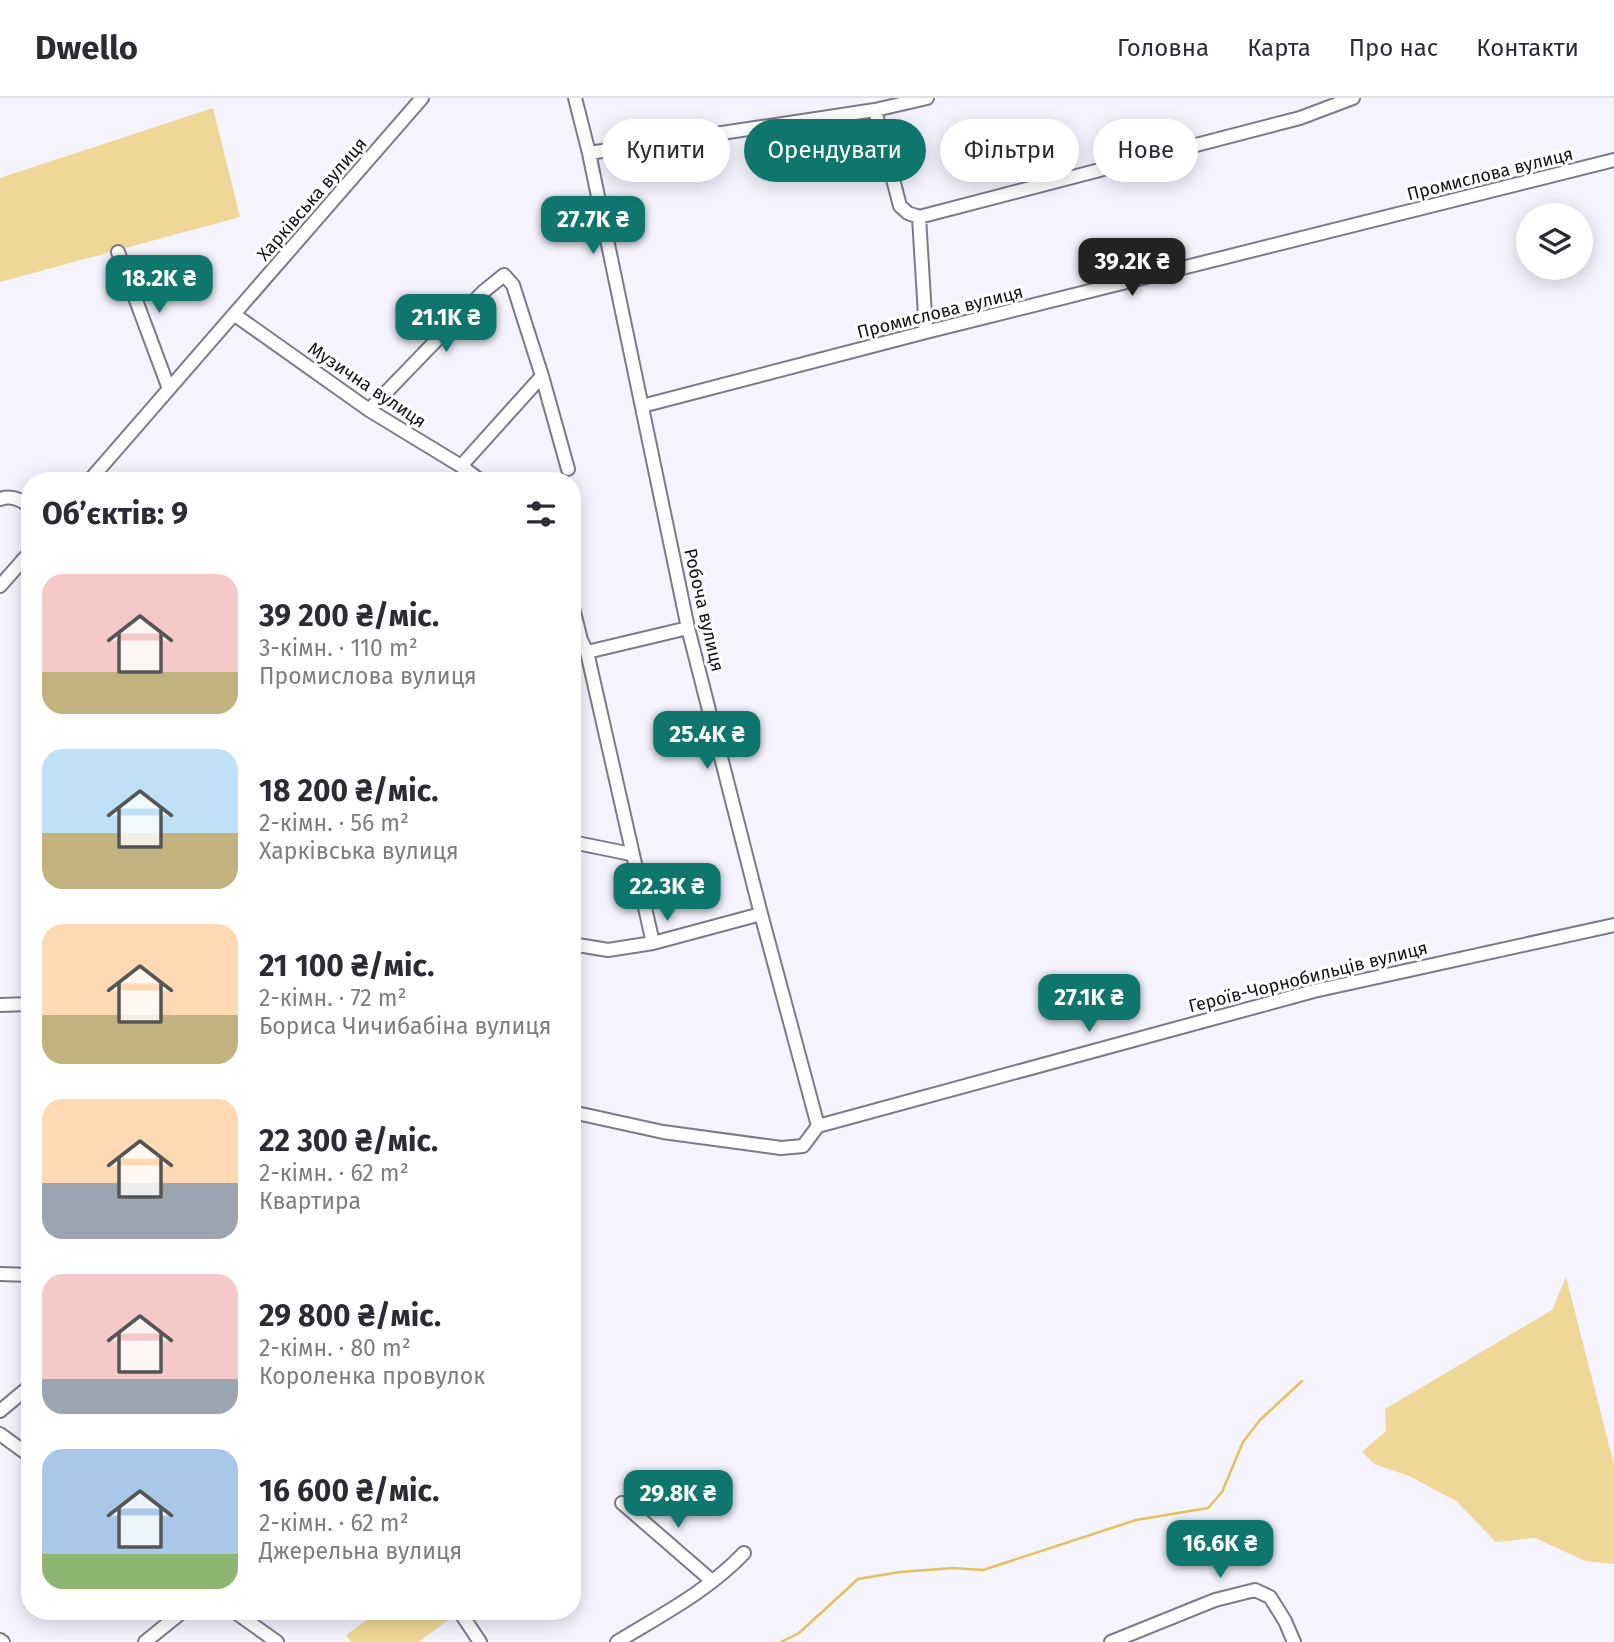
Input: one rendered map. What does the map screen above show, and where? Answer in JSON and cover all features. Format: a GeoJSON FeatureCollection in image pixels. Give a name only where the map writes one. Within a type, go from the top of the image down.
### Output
{"type":"FeatureCollection","features":[{"type":"Feature","properties":{"kind":"street","name":"Харківська вулиця"},"geometry":{"type":"LineString","coordinates":[[97,472],[422,98]]}},
{"type":"Feature","properties":{"kind":"street","name":"Робоча вулиця"},"geometry":{"type":"LineString","coordinates":[[575,98],[589,153],[688,628],[818,1126]]}},
{"type":"Feature","properties":{"kind":"street"},"geometry":{"type":"LineString","coordinates":[[589,153],[875,110],[927,98]]}},
{"type":"Feature","properties":{"kind":"street"},"geometry":{"type":"LineString","coordinates":[[875,110],[900,206],[919,217],[1300,118],[1353,98]]}},
{"type":"Feature","properties":{"kind":"street","name":"Промислова вулиця"},"geometry":{"type":"LineString","coordinates":[[642,406],[1614,160]]}},
{"type":"Feature","properties":{"kind":"street"},"geometry":{"type":"LineString","coordinates":[[919,217],[926,332]]}},
{"type":"Feature","properties":{"kind":"street"},"geometry":{"type":"LineString","coordinates":[[118,252],[169,389]]}},
{"type":"Feature","properties":{"kind":"street"},"geometry":{"type":"LineString","coordinates":[[369,410],[483,292],[504,275],[513,285],[568,469]]}},
{"type":"Feature","properties":{"kind":"street","name":"Музична вулиця"},"geometry":{"type":"LineString","coordinates":[[235,315],[369,410],[469,472]]}},
{"type":"Feature","properties":{"kind":"street"},"geometry":{"type":"LineString","coordinates":[[461,466],[542,376]]}},
{"type":"Feature","properties":{"kind":"street"},"geometry":{"type":"LineString","coordinates":[[0,499],[21,499]]}},
{"type":"Feature","properties":{"kind":"street"},"geometry":{"type":"LineString","coordinates":[[0,586],[21,562]]}},
{"type":"Feature","properties":{"kind":"street"},"geometry":{"type":"LineString","coordinates":[[581,646],[688,628]]}},
{"type":"Feature","properties":{"kind":"street"},"geometry":{"type":"LineString","coordinates":[[581,650],[653,943]]}},
{"type":"Feature","properties":{"kind":"street"},"geometry":{"type":"LineString","coordinates":[[581,844],[631,854]]}},
{"type":"Feature","properties":{"kind":"street"},"geometry":{"type":"LineString","coordinates":[[581,946],[608,950],[653,943],[761,914]]}},
{"type":"Feature","properties":{"kind":"street","name":"Героїв-Чорнобильців вулиця"},"geometry":{"type":"LineString","coordinates":[[581,1114],[663,1132],[781,1148],[803,1146],[818,1126],[1314,991],[1614,925]]}},
{"type":"Feature","properties":{"kind":"street"},"geometry":{"type":"LineString","coordinates":[[0,1005],[21,1004]]}},
{"type":"Feature","properties":{"kind":"street"},"geometry":{"type":"LineString","coordinates":[[0,1274],[21,1275]]}},
{"type":"Feature","properties":{"kind":"street"},"geometry":{"type":"LineString","coordinates":[[0,1412],[21,1394]]}},
{"type":"Feature","properties":{"kind":"street"},"geometry":{"type":"LineString","coordinates":[[0,1434],[21,1449]]}},
{"type":"Feature","properties":{"kind":"street"},"geometry":{"type":"LineString","coordinates":[[622,1503],[712,1581]]}},
{"type":"Feature","properties":{"kind":"street"},"geometry":{"type":"LineString","coordinates":[[617,1642],[712,1581],[744,1553]]}},
{"type":"Feature","properties":{"kind":"street"},"geometry":{"type":"LineString","coordinates":[[1111,1642],[1222,1597],[1255,1590],[1270,1597],[1294,1642]]}},
{"type":"Feature","properties":{"kind":"street"},"geometry":{"type":"LineString","coordinates":[[145,1642],[172,1620]]}},
{"type":"Feature","properties":{"kind":"street"},"geometry":{"type":"LineString","coordinates":[[246,1620],[277,1642]]}},
{"type":"Feature","properties":{"kind":"street"},"geometry":{"type":"LineString","coordinates":[[465,1620],[480,1642]]}},
{"type":"Feature","properties":{"kind":"shaded area"},"geometry":{"type":"Polygon","coordinates":[[[213,108],[240,217],[0,282],[0,178],[213,108]]]}},
{"type":"Feature","properties":{"kind":"shaded area"},"geometry":{"type":"Polygon","coordinates":[[[1566,1277],[1614,1465],[1614,1564],[1585,1561],[1535,1538],[1496,1542],[1456,1501],[1409,1476],[1374,1464],[1362,1452],[1386,1431],[1385,1409],[1552,1310],[1566,1277]]]}},
{"type":"Feature","properties":{"kind":"shaded area"},"geometry":{"type":"Polygon","coordinates":[[[367,1620],[448,1620],[419,1642],[351,1642],[346,1635],[367,1620]]]}},
{"type":"Feature","properties":{"kind":"waterway"},"geometry":{"type":"LineString","coordinates":[[781,1642],[799,1633],[858,1579],[900,1572],[953,1568],[983,1570],[1136,1520],[1208,1508],[1222,1492],[1243,1442],[1260,1420],[1302,1381]]}}]}
